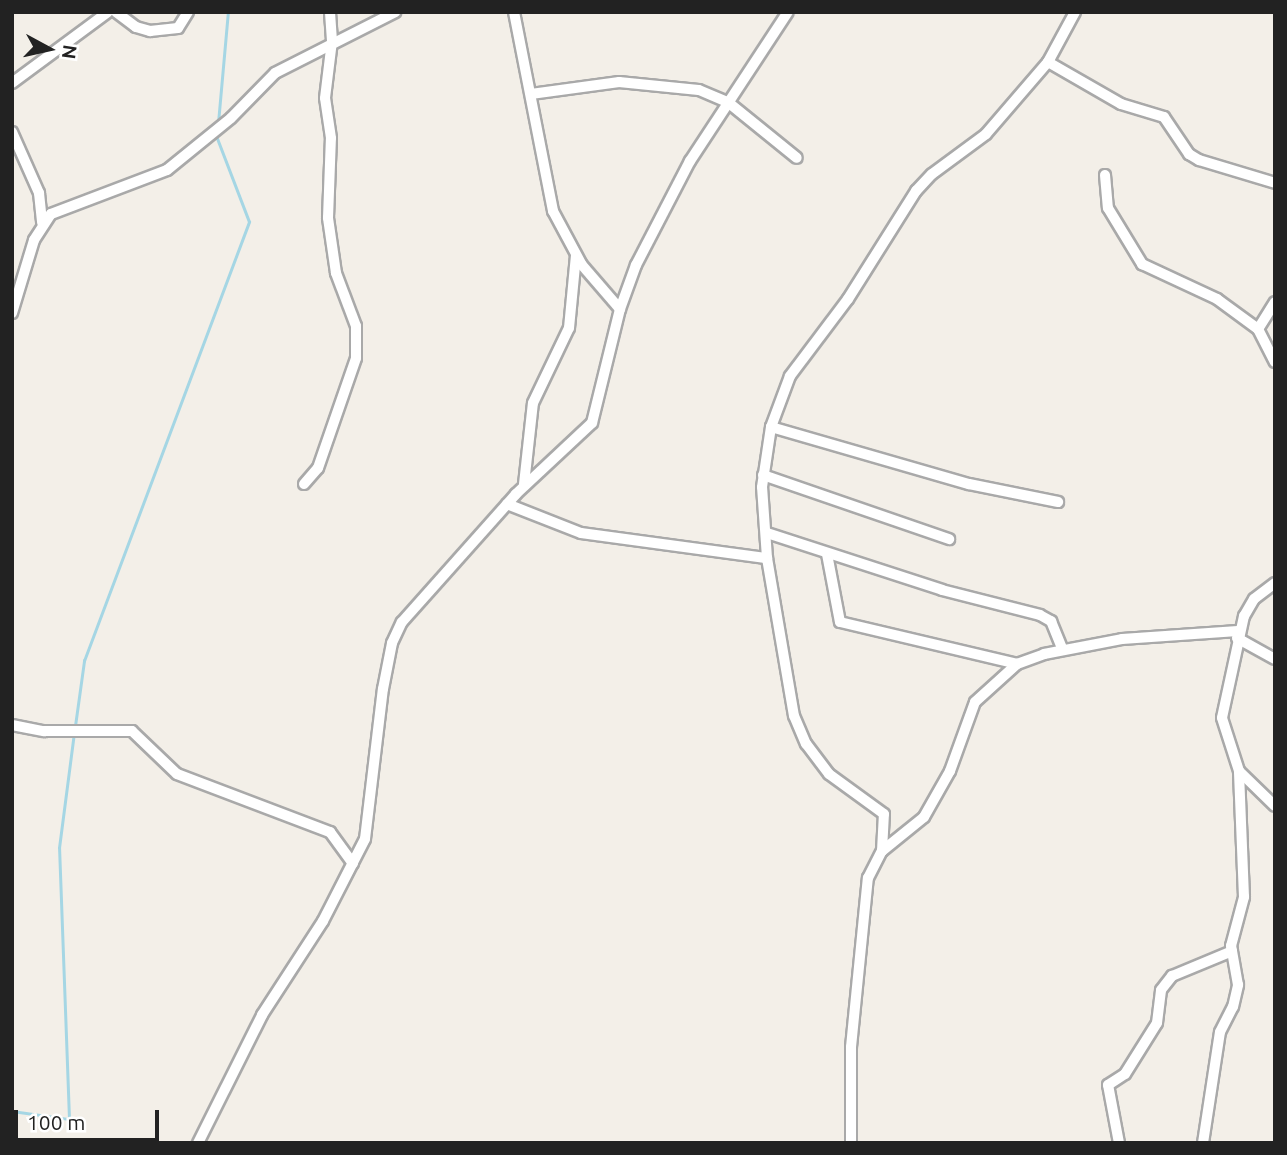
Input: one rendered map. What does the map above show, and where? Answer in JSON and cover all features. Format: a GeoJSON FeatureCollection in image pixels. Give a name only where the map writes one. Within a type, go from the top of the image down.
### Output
{"type":"FeatureCollection","features":[{"type":"Feature","properties":{"kind":"street"},"geometry":{"type":"LineString","coordinates":[[12,83],[108,12]]}},
{"type":"Feature","properties":{"kind":"street"},"geometry":{"type":"LineString","coordinates":[[116,12],[136,27],[150,31],[178,28],[188,12]]}},
{"type":"Feature","properties":{"kind":"street"},"geometry":{"type":"LineString","coordinates":[[304,484],[318,468],[356,358],[356,326],[336,274],[328,218],[331,138],[326,68],[332,41],[330,12]]}},
{"type":"Feature","properties":{"kind":"street"},"geometry":{"type":"LineString","coordinates":[[42,223],[51,214],[167,170],[231,118],[275,73],[332,41],[395,12]]}},
{"type":"Feature","properties":{"kind":"street"},"geometry":{"type":"LineString","coordinates":[[514,12],[554,211],[576,256],[620,309]]}},
{"type":"Feature","properties":{"kind":"street"},"geometry":{"type":"LineString","coordinates":[[198,1143],[262,1015],[323,921],[353,864],[369,816],[392,643],[402,622],[524,484],[592,423],[620,309],[676,186],[788,12]]}},
{"type":"Feature","properties":{"kind":"street"},"geometry":{"type":"LineString","coordinates":[[882,851],[884,814],[829,774],[806,744],[794,716],[767,558],[763,475],[772,427],[790,376],[848,299],[916,191],[932,174],[986,134],[1048,62],[1075,12]]}},
{"type":"Feature","properties":{"kind":"street"},"geometry":{"type":"LineString","coordinates":[[1048,62],[1121,104],[1164,117],[1189,154],[1199,160],[1275,183]]}},
{"type":"Feature","properties":{"kind":"street"},"geometry":{"type":"LineString","coordinates":[[531,94],[619,82],[699,90],[729,103],[797,158]]}},
{"type":"Feature","properties":{"kind":"street"},"geometry":{"type":"LineString","coordinates":[[12,132],[39,193],[42,223],[12,310]]}},
{"type":"Feature","properties":{"kind":"street"},"geometry":{"type":"LineString","coordinates":[[1105,175],[1108,208],[1142,264],[1217,299],[1258,329],[1275,362]]}},
{"type":"Feature","properties":{"kind":"street"},"geometry":{"type":"LineString","coordinates":[[524,484],[533,402],[556,361],[572,318],[570,286],[576,256]]}},
{"type":"Feature","properties":{"kind":"street"},"geometry":{"type":"LineString","coordinates":[[1258,329],[1275,302]]}},
{"type":"Feature","properties":{"kind":"street"},"geometry":{"type":"LineString","coordinates":[[772,427],[957,481],[1058,502]]}},
{"type":"Feature","properties":{"kind":"street"},"geometry":{"type":"LineString","coordinates":[[763,475],[949,539]]}},
{"type":"Feature","properties":{"kind":"street"},"geometry":{"type":"LineString","coordinates":[[507,504],[592,536],[767,558]]}},
{"type":"Feature","properties":{"kind":"street"},"geometry":{"type":"LineString","coordinates":[[767,533],[827,554],[1040,615],[1051,621],[1063,650]]}},
{"type":"Feature","properties":{"kind":"street"},"geometry":{"type":"LineString","coordinates":[[827,554],[840,622],[1017,664]]}},
{"type":"Feature","properties":{"kind":"street"},"geometry":{"type":"LineString","coordinates":[[1203,1143],[1220,1032],[1233,1007],[1238,985],[1232,951],[1244,897],[1239,771],[1222,718],[1238,634],[1251,603],[1275,583]]}},
{"type":"Feature","properties":{"kind":"street"},"geometry":{"type":"LineString","coordinates":[[851,1143],[851,1047],[865,899],[873,862],[882,851],[924,817],[950,771],[975,702],[1017,664],[1063,650],[1122,639],[1238,634],[1275,659]]}},
{"type":"Feature","properties":{"kind":"street"},"geometry":{"type":"LineString","coordinates":[[12,724],[44,731],[132,731],[177,774],[330,832],[353,864]]}},
{"type":"Feature","properties":{"kind":"street"},"geometry":{"type":"LineString","coordinates":[[1239,771],[1275,806]]}},
{"type":"Feature","properties":{"kind":"street"},"geometry":{"type":"LineString","coordinates":[[1119,1143],[1108,1085],[1123,1076],[1157,1023],[1161,990],[1172,976],[1232,951]]}},
{"type":"Feature","properties":{"kind":"waterway"},"geometry":{"type":"LineString","coordinates":[[218,123],[228,12]]}},
{"type":"Feature","properties":{"kind":"waterway"},"geometry":{"type":"LineString","coordinates":[[75,726],[84,661],[249,222],[216,136]]}},
{"type":"Feature","properties":{"kind":"waterway"},"geometry":{"type":"LineString","coordinates":[[12,1111],[69,1119],[59,848],[74,733]]}}]}
